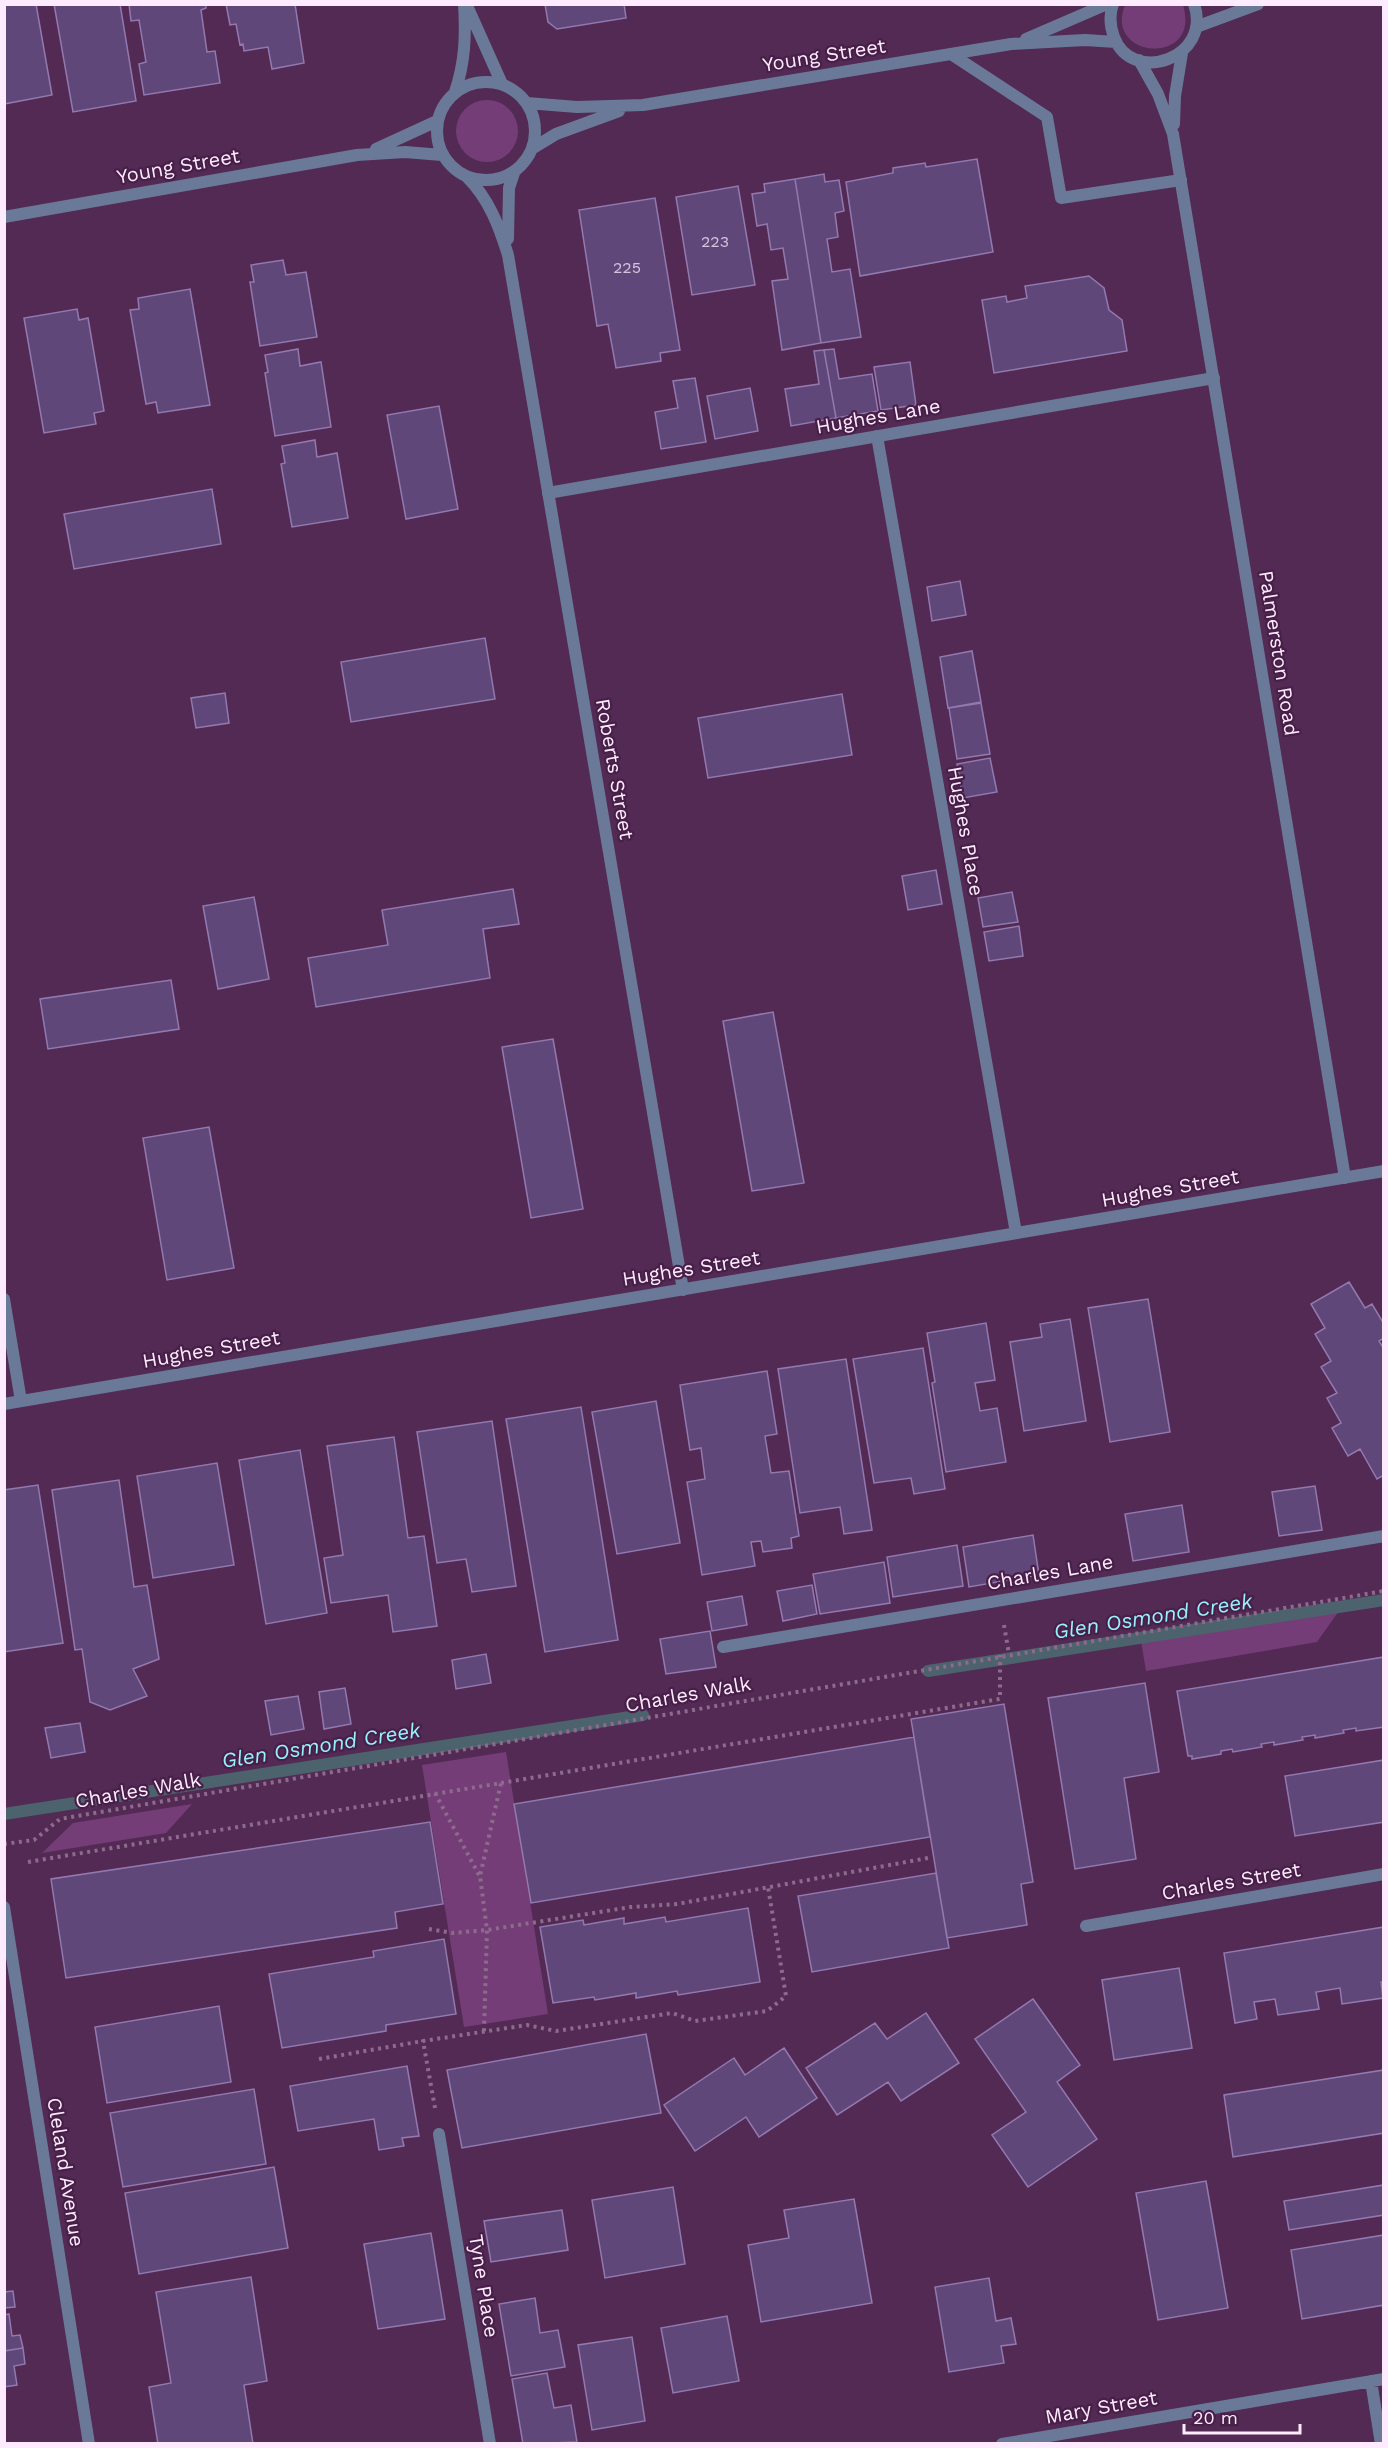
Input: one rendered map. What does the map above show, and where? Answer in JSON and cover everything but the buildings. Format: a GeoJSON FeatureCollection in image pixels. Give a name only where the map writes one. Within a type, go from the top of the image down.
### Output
{"type":"FeatureCollection","features":[{"type":"Feature","properties":{"kind":"street"},"geometry":{"type":"LineString","coordinates":[[465,4],[502,84]]}},
{"type":"Feature","properties":{"kind":"street"},"geometry":{"type":"LineString","coordinates":[[455,92],[463,69],[465,4]]}},
{"type":"Feature","properties":{"kind":"street","name":"Young Street"},"geometry":{"type":"LineString","coordinates":[[1011,44],[1039,35],[1107,4]]}},
{"type":"Feature","properties":{"kind":"street"},"geometry":{"type":"LineString","coordinates":[[1113,4],[1111,27],[1116,42],[1126,53],[1139,60],[1154,63],[1169,60],[1182,53]]}},
{"type":"Feature","properties":{"kind":"street"},"geometry":{"type":"LineString","coordinates":[[1194,4],[1197,13],[1196,27],[1258,4]]}},
{"type":"Feature","properties":{"kind":"street","name":"Palmerston Road"},"geometry":{"type":"LineString","coordinates":[[1173,134],[1174,96],[1182,53],[1192,41],[1196,27]]}},
{"type":"Feature","properties":{"kind":"street","name":"Young Street"},"geometry":{"type":"LineString","coordinates":[[533,148],[556,134],[612,113],[643,105],[1011,44],[1085,40],[1116,42]]}},
{"type":"Feature","properties":{"kind":"street"},"geometry":{"type":"LineString","coordinates":[[951,54],[1047,117],[1061,198],[1181,180]]}},
{"type":"Feature","properties":{"kind":"street","name":"Palmerston Road"},"geometry":{"type":"LineString","coordinates":[[1139,60],[1158,93],[1173,134],[1345,1178]]}},
{"type":"Feature","properties":{"kind":"street"},"geometry":{"type":"LineString","coordinates":[[486,81],[502,84],[516,92],[527,103],[534,117],[536,133],[533,148],[525,162],[514,173],[499,179],[484,181],[467,177],[453,168],[442,155],[437,139],[437,121],[443,106],[455,92],[470,84],[486,81]]}},
{"type":"Feature","properties":{"kind":"street","name":"Young Street"},"geometry":{"type":"LineString","coordinates":[[527,103],[577,107],[643,105]]}},
{"type":"Feature","properties":{"kind":"street","name":"Young Street"},"geometry":{"type":"LineString","coordinates":[[357,155],[406,137],[437,121]]}},
{"type":"Feature","properties":{"kind":"street","name":"Young Street"},"geometry":{"type":"LineString","coordinates":[[4,217],[357,155],[405,152],[442,155]]}},
{"type":"Feature","properties":{"kind":"street","name":"Roberts Street"},"geometry":{"type":"LineString","coordinates":[[514,173],[508,196],[508,255],[683,1290]]}},
{"type":"Feature","properties":{"kind":"street","name":"Roberts Street"},"geometry":{"type":"LineString","coordinates":[[467,177],[478,188],[493,212],[508,255]]}},
{"type":"Feature","properties":{"kind":"street","name":"Hughes Lane"},"geometry":{"type":"LineString","coordinates":[[548,493],[1214,378]]}},
{"type":"Feature","properties":{"kind":"street","name":"Hughes Place"},"geometry":{"type":"LineString","coordinates":[[877,436],[1016,1233]]}},
{"type":"Feature","properties":{"kind":"street","name":"Hughes Street"},"geometry":{"type":"LineString","coordinates":[[4,1404],[1383,1171]]}},
{"type":"Feature","properties":{"kind":"street"},"geometry":{"type":"LineString","coordinates":[[4,1299],[21,1401]]}},
{"type":"Feature","properties":{"kind":"street","name":"Charles Lane"},"geometry":{"type":"LineString","coordinates":[[723,1647],[1383,1536]]}},
{"type":"Feature","properties":{"kind":"street","name":"Charles Street"},"geometry":{"type":"LineString","coordinates":[[1086,1926],[1383,1874]]}},
{"type":"Feature","properties":{"kind":"street","name":"Cleland Avenue"},"geometry":{"type":"LineString","coordinates":[[4,1907],[89,2444]]}},
{"type":"Feature","properties":{"kind":"street","name":"Tyne Place"},"geometry":{"type":"LineString","coordinates":[[439,2134],[490,2444]]}},
{"type":"Feature","properties":{"kind":"street"},"geometry":{"type":"LineString","coordinates":[[1377,2380],[1381,2444]]}},
{"type":"Feature","properties":{"kind":"street","name":"Mary Street"},"geometry":{"type":"LineString","coordinates":[[1002,2444],[1377,2380]]}},
{"type":"Feature","properties":{"kind":"path","name":"Charles Walk"},"geometry":{"type":"LineString","coordinates":[[4,1844],[34,1840],[60,1819],[1000,1655],[1383,1591]]}},
{"type":"Feature","properties":{"kind":"path"},"geometry":{"type":"LineString","coordinates":[[28,1862],[1000,1699],[1000,1655]]}},
{"type":"Feature","properties":{"kind":"path"},"geometry":{"type":"LineString","coordinates":[[484,2032],[487,1930],[480,1876],[501,1783]]}},
{"type":"Feature","properties":{"kind":"path"},"geometry":{"type":"LineString","coordinates":[[435,1793],[480,1876]]}},
{"type":"Feature","properties":{"kind":"path"},"geometry":{"type":"LineString","coordinates":[[429,1929],[453,1933],[487,1930],[631,1907],[677,1904],[928,1858]]}},
{"type":"Feature","properties":{"kind":"path"},"geometry":{"type":"LineString","coordinates":[[319,2060],[527,2025],[556,2031],[672,2013],[695,2021],[767,2011],[786,1996],[768,1887]]}},
{"type":"Feature","properties":{"kind":"path"},"geometry":{"type":"LineString","coordinates":[[423,2041],[439,2134]]}},
{"type":"Feature","properties":{"kind":"shaded area"},"geometry":{"type":"Polygon","coordinates":[[[1125,5],[1183,5],[1185,25],[1179,39],[1167,46],[1153,48],[1139,45],[1127,36],[1122,23],[1125,5]]]}},
{"type":"Feature","properties":{"kind":"shaded area"},"geometry":{"type":"Polygon","coordinates":[[[481,100],[493,100],[509,109],[516,119],[518,131],[516,143],[509,153],[493,162],[481,162],[470,157],[461,148],[456,137],[456,125],[461,114],[470,105],[481,100]]]}},
{"type":"Feature","properties":{"kind":"shaded area"},"geometry":{"type":"Polygon","coordinates":[[[1341,1608],[1317,1642],[1146,1671],[1141,1641],[1341,1608]]]}},
{"type":"Feature","properties":{"kind":"shaded area"},"geometry":{"type":"Polygon","coordinates":[[[506,1752],[548,2014],[464,2027],[422,1765],[506,1752]]]}},
{"type":"Feature","properties":{"kind":"shaded area"},"geometry":{"type":"Polygon","coordinates":[[[192,1804],[166,1833],[42,1853],[73,1823],[192,1804]]]}},
{"type":"Feature","properties":{"kind":"waterway","name":"Glen Osmond Creek"},"geometry":{"type":"LineString","coordinates":[[928,1671],[1384,1600]]}},
{"type":"Feature","properties":{"kind":"waterway","name":"Glen Osmond Creek"},"geometry":{"type":"LineString","coordinates":[[4,1814],[643,1715]]}}]}
